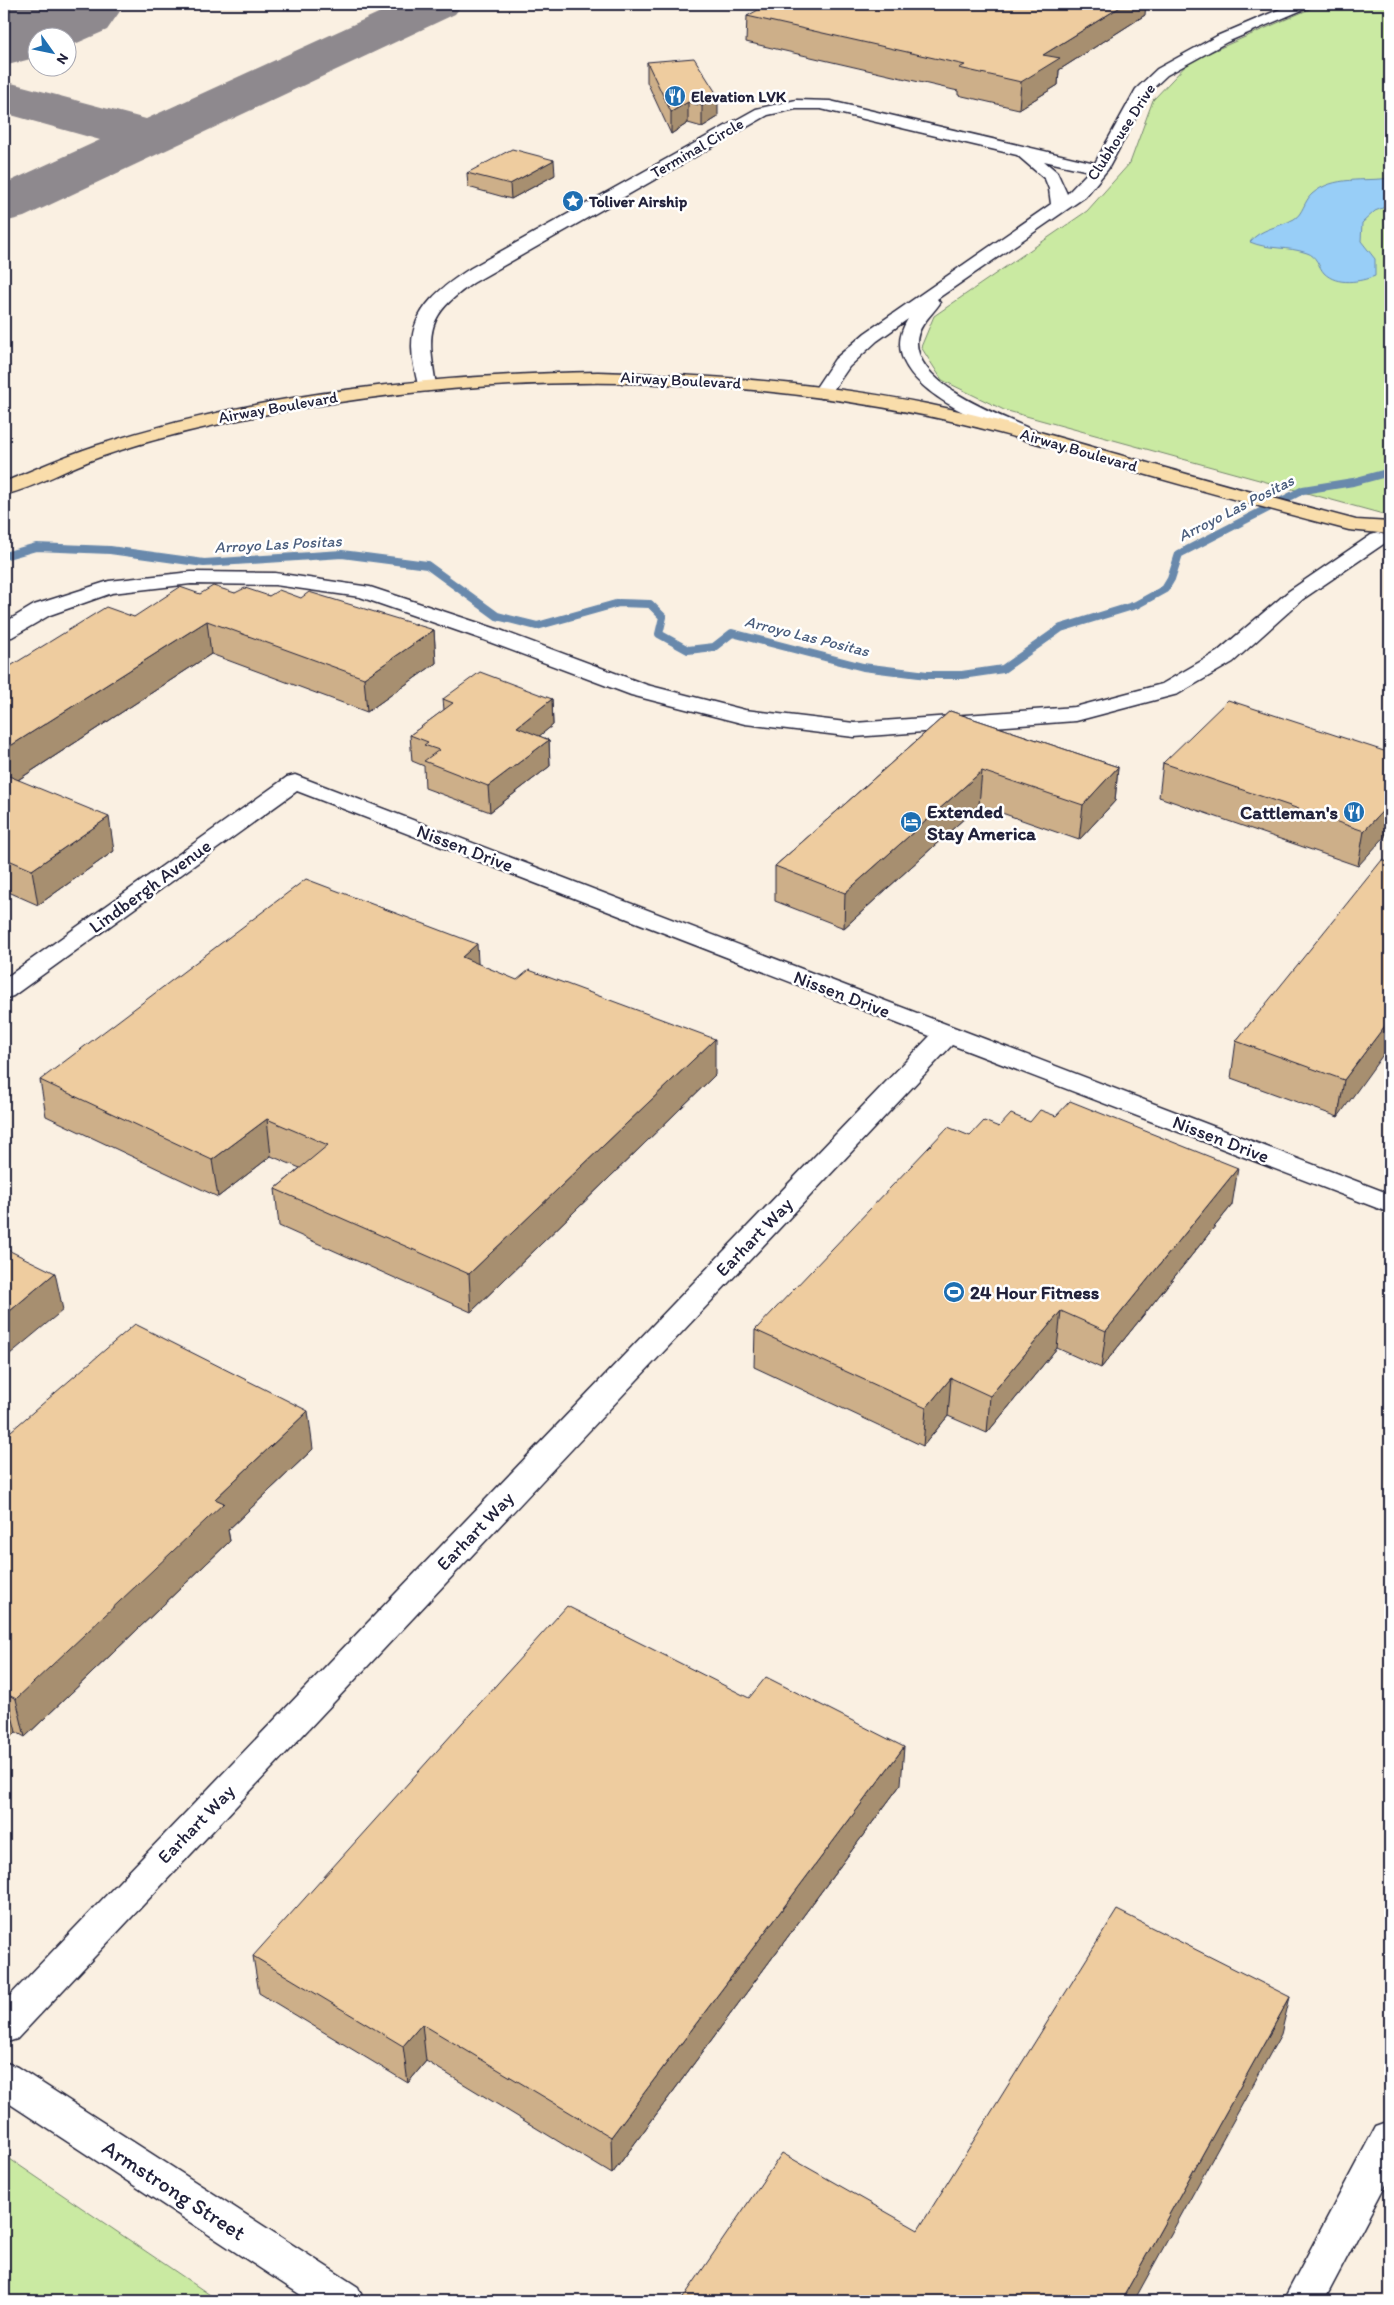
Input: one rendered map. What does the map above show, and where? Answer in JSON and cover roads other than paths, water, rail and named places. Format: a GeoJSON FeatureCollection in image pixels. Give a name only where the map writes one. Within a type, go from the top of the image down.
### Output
{"type":"FeatureCollection","features":[{"type":"Feature","properties":{"kind":"main road","name":"Airway Boulevard"},"geometry":{"type":"LineString","coordinates":[[4,489],[100,450],[208,420],[315,399],[427,385],[495,379],[643,377],[727,382],[822,392],[928,411],[1026,434],[1356,526],[1386,537]]}},
{"type":"Feature","properties":{"kind":"street","name":"Clubhouse Drive"},"geometry":{"type":"LineString","coordinates":[[822,392],[842,363],[871,337],[1079,193],[1100,169],[1144,89],[1162,72],[1222,39],[1304,4]]}},
{"type":"Feature","properties":{"kind":"street","name":"Terminal Circle"},"geometry":{"type":"LineString","coordinates":[[427,385],[420,345],[426,317],[446,293],[477,272],[762,112],[786,104],[811,103],[1100,169]]}},
{"type":"Feature","properties":{"kind":"street"},"geometry":{"type":"LineString","coordinates":[[1017,150],[1039,165],[1056,180],[1060,192],[1060,207]]}},
{"type":"Feature","properties":{"kind":"street","name":"Clubhouse Drive"},"geometry":{"type":"LineString","coordinates":[[951,282],[916,318],[908,342],[914,366],[936,387],[963,405],[1026,434]]}},
{"type":"Feature","properties":{"kind":"street"},"geometry":{"type":"LineString","coordinates":[[4,632],[42,610],[109,587],[191,578],[275,579],[363,591],[492,635],[639,690],[745,717],[854,730],[1076,714],[1170,689],[1225,657],[1296,595],[1386,537]]}},
{"type":"Feature","properties":{"kind":"street","name":"Lindbergh Avenue"},"geometry":{"type":"LineString","coordinates":[[4,991],[295,782]]}},
{"type":"Feature","properties":{"kind":"street","name":"Nissen Drive"},"geometry":{"type":"LineString","coordinates":[[295,782],[1390,1204]]}},
{"type":"Feature","properties":{"kind":"street","name":"Earhart Way"},"geometry":{"type":"LineString","coordinates":[[4,2027],[947,1034]]}},
{"type":"Feature","properties":{"kind":"street","name":"Armstrong Street"},"geometry":{"type":"LineString","coordinates":[[4,2079],[344,2301]]}},
{"type":"Feature","properties":{"kind":"street"},"geometry":{"type":"LineString","coordinates":[[1303,2301],[1390,2138]]}},
{"type":"Feature","properties":{"kind":"water"},"geometry":{"type":"Polygon","coordinates":[[[1390,178],[1390,205],[1375,211],[1362,223],[1361,241],[1375,259],[1375,276],[1349,282],[1335,280],[1324,273],[1310,254],[1293,249],[1264,246],[1250,242],[1259,234],[1297,217],[1309,197],[1321,188],[1350,180],[1390,178]]]}},
{"type":"Feature","properties":{"kind":"waterway","name":"Arroyo Las Positas"},"geometry":{"type":"LineString","coordinates":[[4,556],[36,547],[110,550],[204,563],[342,554],[427,565],[497,616],[537,626],[619,603],[650,604],[663,617],[659,634],[688,650],[714,647],[732,633],[863,667],[927,675],[962,675],[1003,669],[1061,628],[1136,605],[1165,589],[1171,579],[1179,554],[1303,490],[1353,482],[1390,472]]}},
{"type":"Feature","properties":{"kind":"place","name":"Elevation LVK"},"geometry":{"type":"Point","coordinates":[675,96]}},
{"type":"Feature","properties":{"kind":"place","name":"Toliver Airship"},"geometry":{"type":"Point","coordinates":[573,201]}},
{"type":"Feature","properties":{"kind":"place","name":"Cattleman's"},"geometry":{"type":"Point","coordinates":[1354,812]}},
{"type":"Feature","properties":{"kind":"place","name":"Extended Stay America"},"geometry":{"type":"Point","coordinates":[911,822]}},
{"type":"Feature","properties":{"kind":"place","name":"24 Hour Fitness"},"geometry":{"type":"Point","coordinates":[954,1292]}}]}
